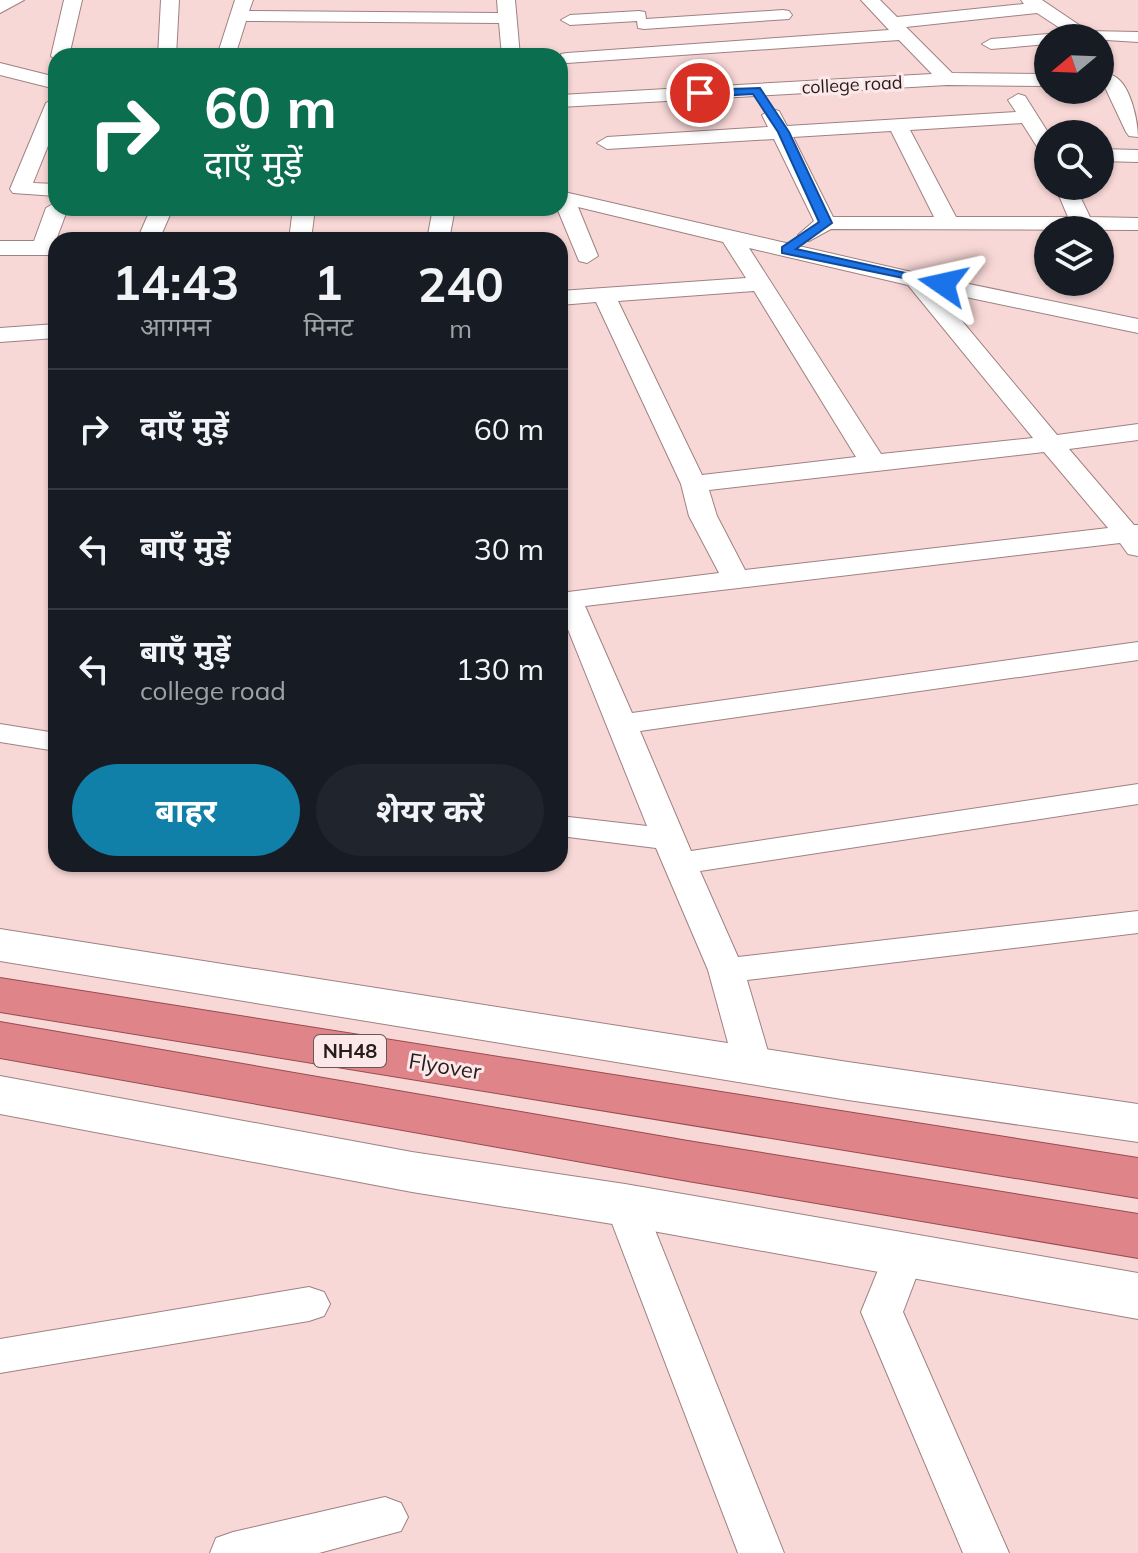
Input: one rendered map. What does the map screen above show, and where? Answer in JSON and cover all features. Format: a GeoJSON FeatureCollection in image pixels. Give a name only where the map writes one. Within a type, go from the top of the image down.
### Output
{"type":"FeatureCollection","features":[{"type":"Feature","properties":{"kind":"highway","name":"Flyover"},"geometry":{"type":"LineString","coordinates":[[0,995],[1138,1178]]}},
{"type":"Feature","properties":{"kind":"highway","name":"NH48"},"geometry":{"type":"LineString","coordinates":[[0,1040],[688,1161],[1138,1236]]}},
{"type":"Feature","properties":{"kind":"main road"},"geometry":{"type":"LineString","coordinates":[[0,945],[1138,1123]]}},
{"type":"Feature","properties":{"kind":"main road"},"geometry":{"type":"LineString","coordinates":[[0,1095],[412,1172],[625,1205],[1138,1296]]}},
{"type":"Feature","properties":{"kind":"street"},"geometry":{"type":"LineString","coordinates":[[0,7],[13,0]]}},
{"type":"Feature","properties":{"kind":"street"},"geometry":{"type":"LineString","coordinates":[[62,48],[73,0]]}},
{"type":"Feature","properties":{"kind":"street"},"geometry":{"type":"LineString","coordinates":[[167,48],[170,0]]}},
{"type":"Feature","properties":{"kind":"street"},"geometry":{"type":"LineString","coordinates":[[628,0],[663,51]]}},
{"type":"Feature","properties":{"kind":"street"},"geometry":{"type":"LineString","coordinates":[[770,0],[808,41]]}},
{"type":"Feature","properties":{"kind":"street"},"geometry":{"type":"LineString","coordinates":[[870,0],[947,79]]}},
{"type":"Feature","properties":{"kind":"street"},"geometry":{"type":"LineString","coordinates":[[568,58],[808,41],[1036,4],[1066,24]]}},
{"type":"Feature","properties":{"kind":"street"},"geometry":{"type":"LineString","coordinates":[[229,48],[242,8],[507,9],[510,48]]}},
{"type":"Feature","properties":{"kind":"street"},"geometry":{"type":"LineString","coordinates":[[570,20],[783,15]]}},
{"type":"Feature","properties":{"kind":"street"},"geometry":{"type":"LineString","coordinates":[[1114,37],[1138,37]]}},
{"type":"Feature","properties":{"kind":"street"},"geometry":{"type":"LineString","coordinates":[[991,44],[1034,40]]}},
{"type":"Feature","properties":{"kind":"street"},"geometry":{"type":"LineString","coordinates":[[0,69],[48,84]]}},
{"type":"Feature","properties":{"kind":"street","name":"college road"},"geometry":{"type":"LineString","coordinates":[[568,101],[947,79],[1034,80]]}},
{"type":"Feature","properties":{"kind":"street"},"geometry":{"type":"LineString","coordinates":[[1007,80],[1034,127]]}},
{"type":"Feature","properties":{"kind":"street"},"geometry":{"type":"LineString","coordinates":[[1114,81],[1138,81]]}},
{"type":"Feature","properties":{"kind":"street"},"geometry":{"type":"LineString","coordinates":[[756,90],[784,132],[826,223]]}},
{"type":"Feature","properties":{"kind":"street"},"geometry":{"type":"LineString","coordinates":[[1114,95],[1136,132]]}},
{"type":"Feature","properties":{"kind":"street"},"geometry":{"type":"LineString","coordinates":[[48,102],[10,190],[48,190]]}},
{"type":"Feature","properties":{"kind":"street"},"geometry":{"type":"LineString","coordinates":[[607,143],[1028,117]]}},
{"type":"Feature","properties":{"kind":"street"},"geometry":{"type":"LineString","coordinates":[[898,125],[948,223]]}},
{"type":"Feature","properties":{"kind":"street"},"geometry":{"type":"LineString","coordinates":[[1114,155],[1138,156]]}},
{"type":"Feature","properties":{"kind":"street"},"geometry":{"type":"LineString","coordinates":[[568,198],[916,280],[1138,326]]}},
{"type":"Feature","properties":{"kind":"street"},"geometry":{"type":"LineString","coordinates":[[568,211],[587,256]]}},
{"type":"Feature","properties":{"kind":"street"},"geometry":{"type":"LineString","coordinates":[[786,250],[826,223],[1034,224]]}},
{"type":"Feature","properties":{"kind":"street"},"geometry":{"type":"LineString","coordinates":[[1114,224],[1138,224]]}},
{"type":"Feature","properties":{"kind":"street"},"geometry":{"type":"LineString","coordinates":[[732,238],[873,463]]}},
{"type":"Feature","properties":{"kind":"street"},"geometry":{"type":"LineString","coordinates":[[0,248],[48,248]]}},
{"type":"Feature","properties":{"kind":"street"},"geometry":{"type":"LineString","coordinates":[[916,280],[1051,444],[1134,538]]}},
{"type":"Feature","properties":{"kind":"street"},"geometry":{"type":"LineString","coordinates":[[568,297],[759,284]]}},
{"type":"Feature","properties":{"kind":"street"},"geometry":{"type":"LineString","coordinates":[[604,295],[694,484],[703,516],[736,579]]}},
{"type":"Feature","properties":{"kind":"street"},"geometry":{"type":"LineString","coordinates":[[1059,296],[1061,309]]}},
{"type":"Feature","properties":{"kind":"street"},"geometry":{"type":"LineString","coordinates":[[1111,320],[1138,348]]}},
{"type":"Feature","properties":{"kind":"street"},"geometry":{"type":"LineString","coordinates":[[0,335],[48,332]]}},
{"type":"Feature","properties":{"kind":"street"},"geometry":{"type":"LineString","coordinates":[[694,484],[1138,432]]}},
{"type":"Feature","properties":{"kind":"street"},"geometry":{"type":"LineString","coordinates":[[568,599],[1134,538]]}},
{"type":"Feature","properties":{"kind":"street"},"geometry":{"type":"LineString","coordinates":[[568,603],[623,724],[726,970],[753,1065]]}},
{"type":"Feature","properties":{"kind":"street"},"geometry":{"type":"LineString","coordinates":[[623,724],[1138,651]]}},
{"type":"Feature","properties":{"kind":"street"},"geometry":{"type":"LineString","coordinates":[[0,733],[48,741]]}},
{"type":"Feature","properties":{"kind":"street"},"geometry":{"type":"LineString","coordinates":[[568,828],[675,851],[1138,794]]}},
{"type":"Feature","properties":{"kind":"street"},"geometry":{"type":"LineString","coordinates":[[726,970],[1138,922]]}},
{"type":"Feature","properties":{"kind":"street"},"geometry":{"type":"LineString","coordinates":[[625,1205],[761,1553]]}},
{"type":"Feature","properties":{"kind":"street"},"geometry":{"type":"LineString","coordinates":[[904,1254],[882,1312],[986,1553]]}},
{"type":"Feature","properties":{"kind":"street"},"geometry":{"type":"LineString","coordinates":[[0,1356],[309,1304]]}},
{"type":"Feature","properties":{"kind":"street"},"geometry":{"type":"LineString","coordinates":[[233,1553],[385,1517]]}},
{"type":"Feature","properties":{"kind":"route"},"geometry":{"type":"LineString","coordinates":[[700,93],[756,90],[784,132],[826,223],[786,250],[943,284]]}}]}
